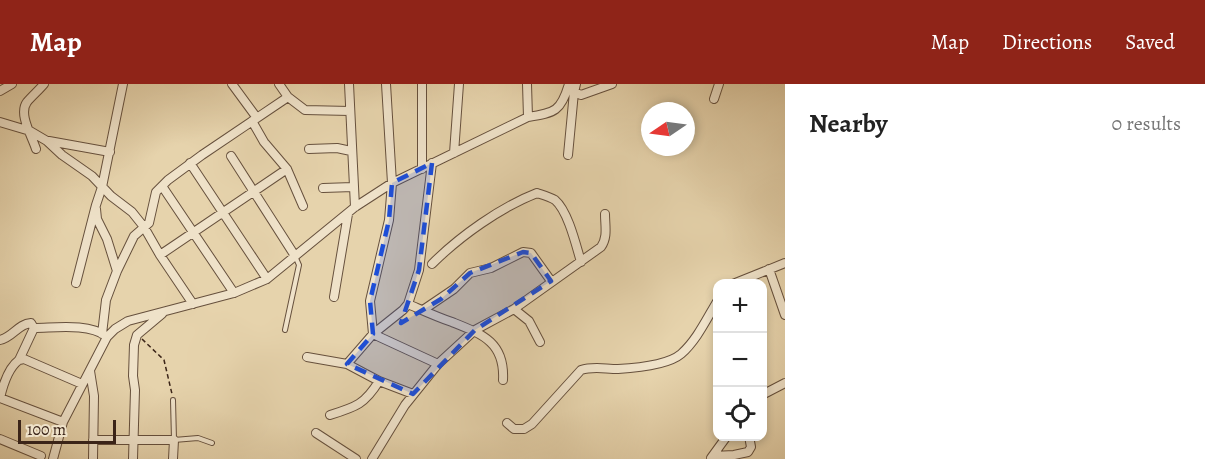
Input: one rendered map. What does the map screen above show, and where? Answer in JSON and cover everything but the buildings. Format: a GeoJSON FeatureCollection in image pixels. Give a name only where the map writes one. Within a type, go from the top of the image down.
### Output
{"type":"FeatureCollection","features":[{"type":"Feature","properties":{"kind":"street"},"geometry":{"type":"LineString","coordinates":[[0,91],[12,84]]}},
{"type":"Feature","properties":{"kind":"street"},"geometry":{"type":"LineString","coordinates":[[36,149],[24,116],[26,103],[44,84]]}},
{"type":"Feature","properties":{"kind":"street"},"geometry":{"type":"LineString","coordinates":[[76,283],[102,187],[123,84]]}},
{"type":"Feature","properties":{"kind":"street"},"geometry":{"type":"LineString","coordinates":[[231,84],[254,119],[264,142],[287,169],[303,206]]}},
{"type":"Feature","properties":{"kind":"street"},"geometry":{"type":"LineString","coordinates":[[349,84],[355,207]]}},
{"type":"Feature","properties":{"kind":"street"},"geometry":{"type":"LineString","coordinates":[[373,334],[370,301],[389,220],[392,183],[386,84]]}},
{"type":"Feature","properties":{"kind":"street"},"geometry":{"type":"LineString","coordinates":[[422,84],[422,169]]}},
{"type":"Feature","properties":{"kind":"street"},"geometry":{"type":"LineString","coordinates":[[454,153],[459,84]]}},
{"type":"Feature","properties":{"kind":"street"},"geometry":{"type":"LineString","coordinates":[[527,84],[528,117]]}},
{"type":"Feature","properties":{"kind":"street"},"geometry":{"type":"LineString","coordinates":[[0,340],[11,336],[20,326],[82,328],[105,335],[128,321],[234,293],[267,279],[355,207],[392,183],[528,117],[550,114],[559,108],[569,84]]}},
{"type":"Feature","properties":{"kind":"street"},"geometry":{"type":"LineString","coordinates":[[575,88],[580,95],[612,84]]}},
{"type":"Feature","properties":{"kind":"street"},"geometry":{"type":"LineString","coordinates":[[714,99],[719,84]]}},
{"type":"Feature","properties":{"kind":"street"},"geometry":{"type":"LineString","coordinates":[[568,155],[575,88]]}},
{"type":"Feature","properties":{"kind":"street"},"geometry":{"type":"LineString","coordinates":[[53,459],[63,423],[105,335],[106,300],[117,271],[134,236],[149,223],[156,192],[190,163],[254,119],[285,89],[305,110],[350,111]]}},
{"type":"Feature","properties":{"kind":"street"},"geometry":{"type":"LineString","coordinates":[[0,122],[30,131],[47,141],[62,155],[92,176],[132,212],[193,304]]}},
{"type":"Feature","properties":{"kind":"street"},"geometry":{"type":"LineString","coordinates":[[47,141],[110,152]]}},
{"type":"Feature","properties":{"kind":"street"},"geometry":{"type":"LineString","coordinates":[[309,150],[330,148],[351,151]]}},
{"type":"Feature","properties":{"kind":"street"},"geometry":{"type":"LineString","coordinates":[[231,156],[295,256]]}},
{"type":"Feature","properties":{"kind":"street"},"geometry":{"type":"LineString","coordinates":[[190,163],[267,279]]}},
{"type":"Feature","properties":{"kind":"street"},"geometry":{"type":"LineString","coordinates":[[347,364],[373,334],[408,304],[419,270],[432,163]]}},
{"type":"Feature","properties":{"kind":"street"},"geometry":{"type":"LineString","coordinates":[[160,255],[192,231],[287,169]]}},
{"type":"Feature","properties":{"kind":"street"},"geometry":{"type":"LineString","coordinates":[[162,186],[234,293]]}},
{"type":"Feature","properties":{"kind":"street"},"geometry":{"type":"LineString","coordinates":[[323,188],[353,187]]}},
{"type":"Feature","properties":{"kind":"street"},"geometry":{"type":"LineString","coordinates":[[432,264],[445,251],[515,201],[537,193],[553,199],[559,205],[568,222],[581,262]]}},
{"type":"Feature","properties":{"kind":"street"},"geometry":{"type":"LineString","coordinates":[[96,205],[97,219],[107,239],[117,271]]}},
{"type":"Feature","properties":{"kind":"street"},"geometry":{"type":"LineString","coordinates":[[334,297],[348,214]]}},
{"type":"Feature","properties":{"kind":"street"},"geometry":{"type":"LineString","coordinates":[[372,459],[413,394],[438,364],[475,330],[514,309],[581,262],[605,242],[604,214]]}},
{"type":"Feature","properties":{"kind":"street"},"geometry":{"type":"LineString","coordinates":[[423,310],[454,289],[470,273],[491,268],[523,252],[531,253],[552,281]]}},
{"type":"Feature","properties":{"kind":"street"},"geometry":{"type":"LineString","coordinates":[[745,279],[785,262]]}},
{"type":"Feature","properties":{"kind":"street"},"geometry":{"type":"LineString","coordinates":[[769,269],[785,315]]}},
{"type":"Feature","properties":{"kind":"street"},"geometry":{"type":"LineString","coordinates":[[408,304],[475,330],[489,339],[499,353],[504,366],[503,380]]}},
{"type":"Feature","properties":{"kind":"street"},"geometry":{"type":"LineString","coordinates":[[507,423],[514,429],[524,429],[532,424],[582,370],[590,367],[618,369],[648,365],[680,356],[699,331],[713,307]]}},
{"type":"Feature","properties":{"kind":"street"},"geometry":{"type":"LineString","coordinates":[[514,309],[529,321],[540,342]]}},
{"type":"Feature","properties":{"kind":"street"},"geometry":{"type":"LineString","coordinates":[[133,459],[134,345],[137,335],[165,312]]}},
{"type":"Feature","properties":{"kind":"street"},"geometry":{"type":"LineString","coordinates":[[33,326],[19,360],[15,363],[2,388],[0,398],[63,423]]}},
{"type":"Feature","properties":{"kind":"street"},"geometry":{"type":"LineString","coordinates":[[373,334],[438,364]]}},
{"type":"Feature","properties":{"kind":"street"},"geometry":{"type":"LineString","coordinates":[[307,357],[347,364],[379,381],[413,394]]}},
{"type":"Feature","properties":{"kind":"street"},"geometry":{"type":"LineString","coordinates":[[19,360],[24,359],[82,384]]}},
{"type":"Feature","properties":{"kind":"street"},"geometry":{"type":"LineString","coordinates":[[89,370],[94,396],[93,459]]}},
{"type":"Feature","properties":{"kind":"street"},"geometry":{"type":"LineString","coordinates":[[330,415],[354,408],[366,400],[379,381]]}},
{"type":"Feature","properties":{"kind":"street"},"geometry":{"type":"LineString","coordinates":[[767,392],[785,383]]}},
{"type":"Feature","properties":{"kind":"street"},"geometry":{"type":"LineString","coordinates":[[316,433],[356,459]]}},
{"type":"Feature","properties":{"kind":"street"},"geometry":{"type":"LineString","coordinates":[[93,440],[133,438],[174,440],[173,459]]}},
{"type":"Feature","properties":{"kind":"street"},"geometry":{"type":"LineString","coordinates":[[0,439],[41,456]]}},
{"type":"Feature","properties":{"kind":"street"},"geometry":{"type":"LineString","coordinates":[[712,457],[723,441]]}},
{"type":"Feature","properties":{"kind":"street"},"geometry":{"type":"LineString","coordinates":[[712,457],[734,456],[748,452],[751,447],[749,441]]}},
{"type":"Feature","properties":{"kind":"lane"},"geometry":{"type":"LineString","coordinates":[[285,330],[299,266],[295,256]]}},
{"type":"Feature","properties":{"kind":"lane"},"geometry":{"type":"LineString","coordinates":[[173,400],[174,440],[198,438],[212,443]]}},
{"type":"Feature","properties":{"kind":"path"},"geometry":{"type":"LineString","coordinates":[[137,335],[164,360],[173,400]]}},
{"type":"Feature","properties":{"kind":"highlighted area"},"geometry":{"type":"Polygon","coordinates":[[[432,163],[419,270],[401,323],[441,299],[470,273],[523,252],[531,253],[551,281],[475,330],[413,394],[347,364],[373,334],[370,301],[389,220],[392,183],[432,163]]]}}]}
